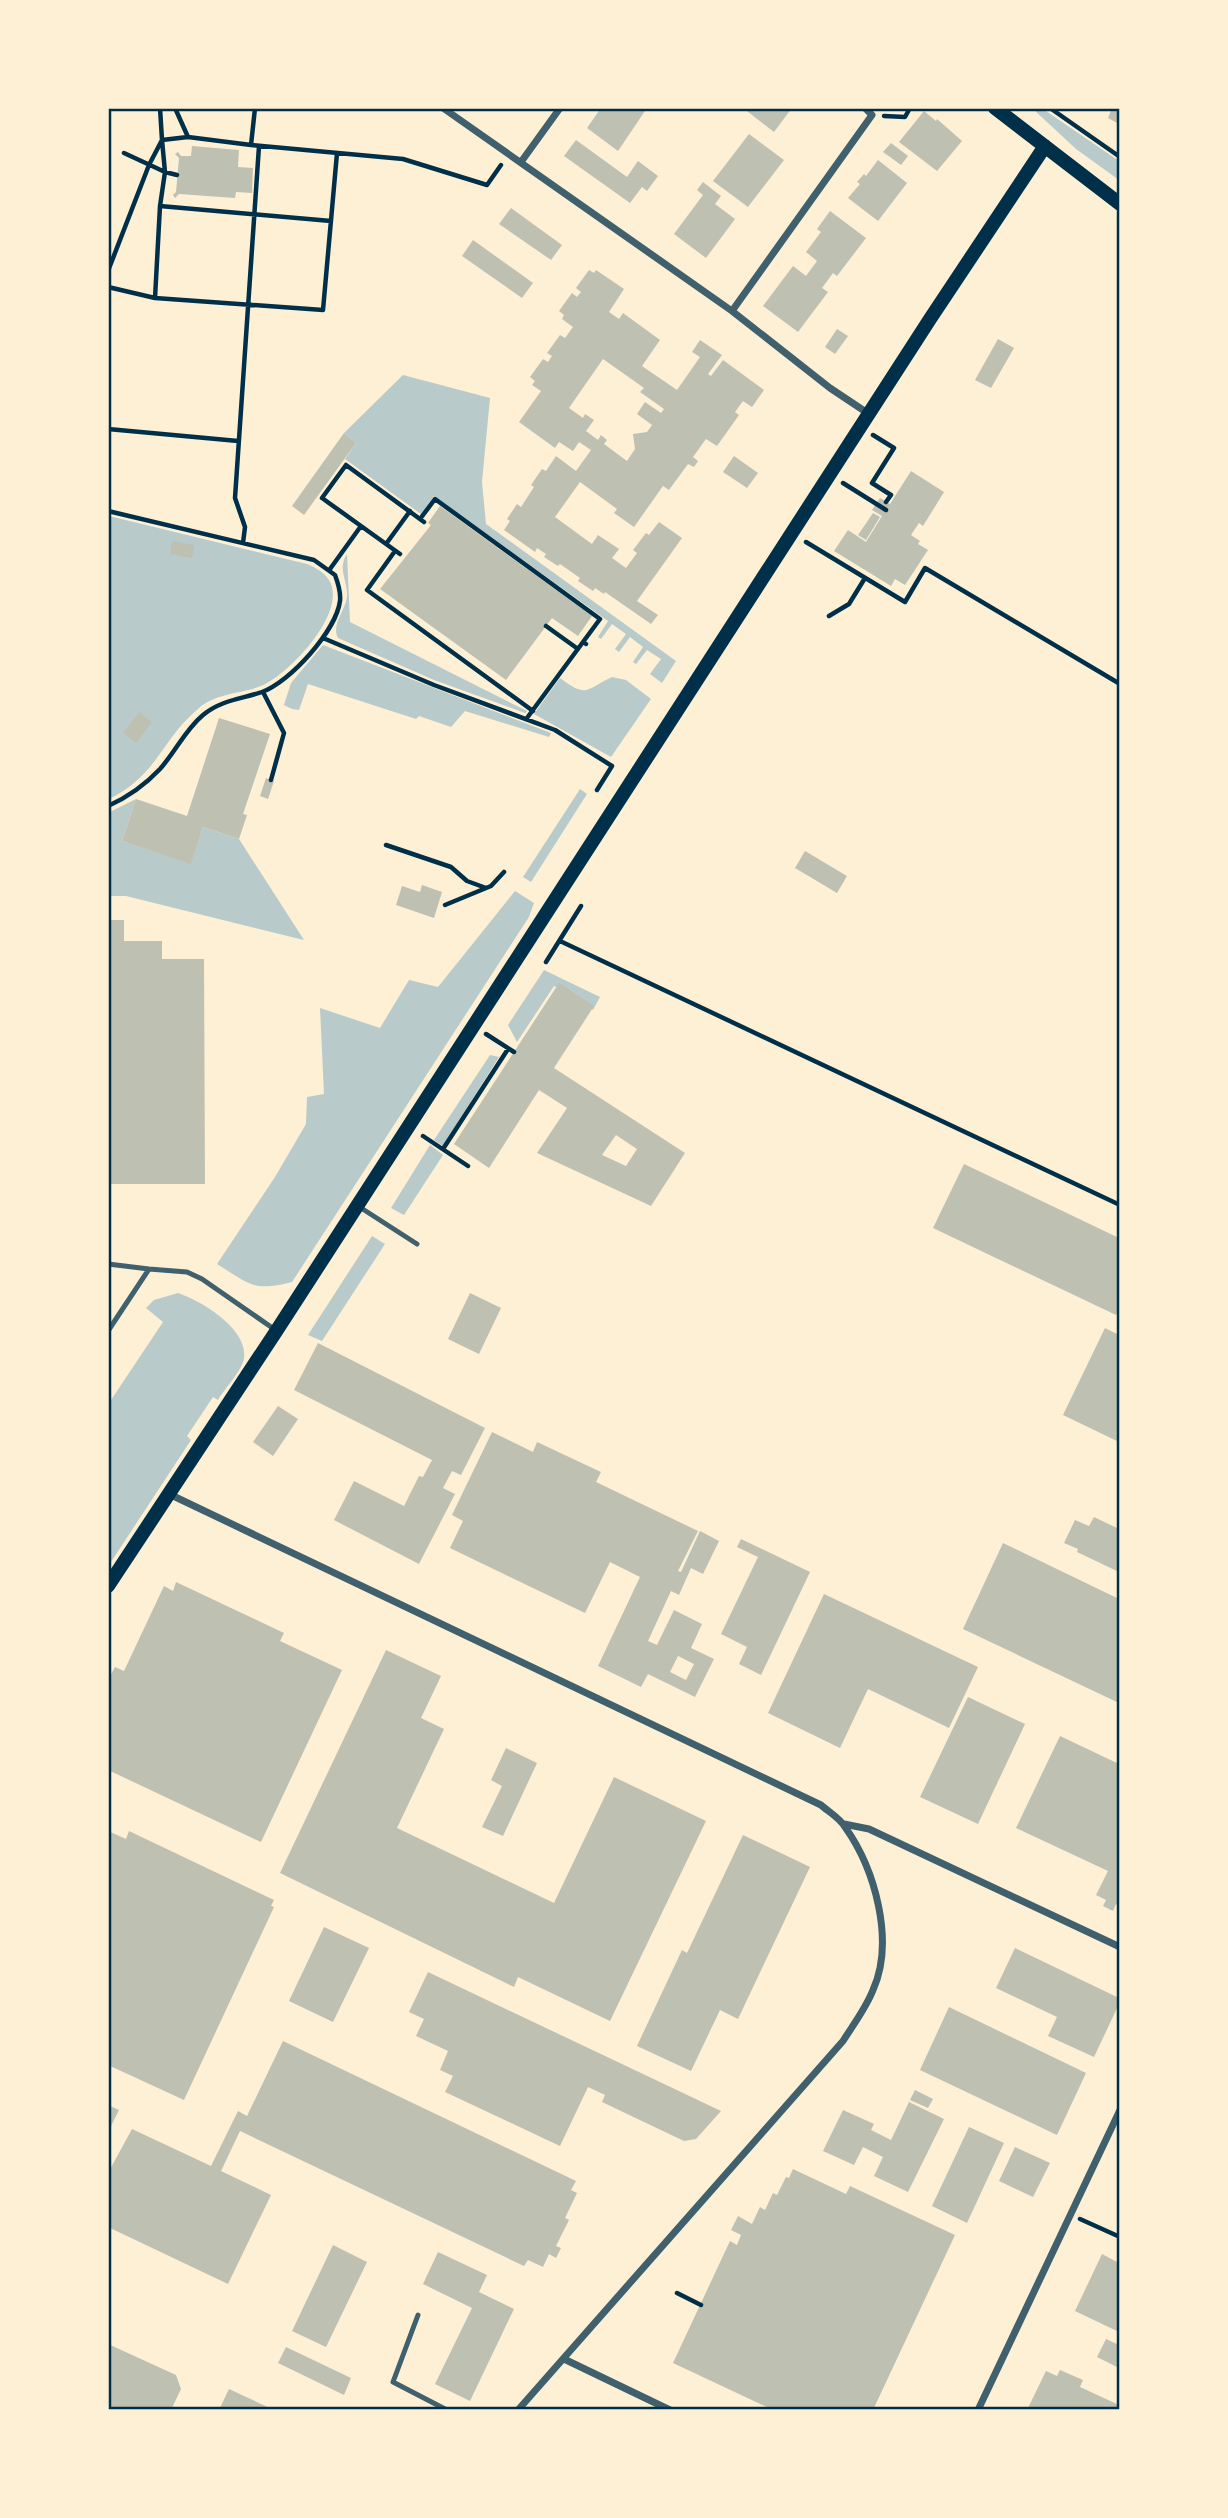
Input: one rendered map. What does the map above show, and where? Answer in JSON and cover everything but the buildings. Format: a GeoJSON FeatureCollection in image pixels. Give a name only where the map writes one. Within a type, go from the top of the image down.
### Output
{"type":"FeatureCollection","features":[{"type":"Feature","properties":{"kind":"main road"},"geometry":{"type":"LineString","coordinates":[[995,108],[1119,204]]}},
{"type":"Feature","properties":{"kind":"main road"},"geometry":{"type":"LineString","coordinates":[[108,1586],[277,1331],[860,427],[1045,146]]}},
{"type":"Feature","properties":{"kind":"street"},"geometry":{"type":"LineString","coordinates":[[443,108],[732,311],[830,388],[869,414]]}},
{"type":"Feature","properties":{"kind":"street"},"geometry":{"type":"LineString","coordinates":[[521,162],[560,108]]}},
{"type":"Feature","properties":{"kind":"street"},"geometry":{"type":"LineString","coordinates":[[732,311],[872,115],[865,108]]}},
{"type":"Feature","properties":{"kind":"street"},"geometry":{"type":"LineString","coordinates":[[168,1494],[821,1805],[844,1824],[868,1866],[880,1910],[882,1948],[874,1989],[843,2041],[518,2410]]}},
{"type":"Feature","properties":{"kind":"street"},"geometry":{"type":"LineString","coordinates":[[844,1824],[869,1829],[1119,1947]]}},
{"type":"Feature","properties":{"kind":"street"},"geometry":{"type":"LineString","coordinates":[[978,2410],[1119,2110]]}},
{"type":"Feature","properties":{"kind":"street"},"geometry":{"type":"LineString","coordinates":[[564,2359],[670,2410]]}},
{"type":"Feature","properties":{"kind":"lane"},"geometry":{"type":"LineString","coordinates":[[357,1205],[417,1244]]}},
{"type":"Feature","properties":{"kind":"lane"},"geometry":{"type":"LineString","coordinates":[[108,1264],[187,1272],[202,1279],[277,1331]]}},
{"type":"Feature","properties":{"kind":"lane"},"geometry":{"type":"LineString","coordinates":[[108,1331],[149,1269]]}},
{"type":"Feature","properties":{"kind":"lane"},"geometry":{"type":"LineString","coordinates":[[418,2315],[393,2382],[447,2410]]}},
{"type":"Feature","properties":{"kind":"path"},"geometry":{"type":"LineString","coordinates":[[155,298],[160,206],[165,172],[160,108]]}},
{"type":"Feature","properties":{"kind":"path"},"geometry":{"type":"LineString","coordinates":[[175,108],[188,137]]}},
{"type":"Feature","properties":{"kind":"path"},"geometry":{"type":"LineString","coordinates":[[251,145],[254,108]]}},
{"type":"Feature","properties":{"kind":"path"},"geometry":{"type":"LineString","coordinates":[[872,115],[905,117],[911,108]]}},
{"type":"Feature","properties":{"kind":"path"},"geometry":{"type":"LineString","coordinates":[[1050,108],[1119,157]]}},
{"type":"Feature","properties":{"kind":"path"},"geometry":{"type":"LineString","coordinates":[[162,140],[188,137],[403,159],[487,185],[494,174]]}},
{"type":"Feature","properties":{"kind":"path"},"geometry":{"type":"LineString","coordinates":[[108,271],[149,165],[162,140]]}},
{"type":"Feature","properties":{"kind":"path"},"geometry":{"type":"LineString","coordinates":[[243,543],[245,527],[235,498],[259,146]]}},
{"type":"Feature","properties":{"kind":"path"},"geometry":{"type":"LineString","coordinates":[[124,153],[177,175]]}},
{"type":"Feature","properties":{"kind":"path"},"geometry":{"type":"LineString","coordinates":[[108,288],[155,298],[323,310],[337,153]]}},
{"type":"Feature","properties":{"kind":"path"},"geometry":{"type":"LineString","coordinates":[[160,206],[331,222]]}},
{"type":"Feature","properties":{"kind":"path"},"geometry":{"type":"LineString","coordinates":[[860,427],[894,448],[872,483],[891,495],[886,502]]}},
{"type":"Feature","properties":{"kind":"path"},"geometry":{"type":"LineString","coordinates":[[108,429],[238,441]]}},
{"type":"Feature","properties":{"kind":"path"},"geometry":{"type":"LineString","coordinates":[[527,718],[585,643],[600,619],[435,499],[422,520],[346,465],[322,498],[398,553],[367,590],[533,710]]}},
{"type":"Feature","properties":{"kind":"path"},"geometry":{"type":"LineString","coordinates":[[830,475],[886,510]]}},
{"type":"Feature","properties":{"kind":"path"},"geometry":{"type":"LineString","coordinates":[[108,511],[314,560],[335,575],[340,600],[323,638],[309,656],[263,692],[212,707],[191,724],[161,767],[142,786],[108,806]]}},
{"type":"Feature","properties":{"kind":"path"},"geometry":{"type":"LineString","coordinates":[[386,544],[410,511]]}},
{"type":"Feature","properties":{"kind":"path"},"geometry":{"type":"LineString","coordinates":[[330,569],[361,526]]}},
{"type":"Feature","properties":{"kind":"path"},"geometry":{"type":"LineString","coordinates":[[792,533],[905,602],[925,568],[1119,684]]}},
{"type":"Feature","properties":{"kind":"path"},"geometry":{"type":"LineString","coordinates":[[829,616],[849,604],[865,578]]}},
{"type":"Feature","properties":{"kind":"path"},"geometry":{"type":"LineString","coordinates":[[545,626],[578,649]]}},
{"type":"Feature","properties":{"kind":"path"},"geometry":{"type":"LineString","coordinates":[[323,638],[435,685],[555,730],[612,766],[597,790]]}},
{"type":"Feature","properties":{"kind":"path"},"geometry":{"type":"LineString","coordinates":[[263,692],[284,733],[271,780]]}},
{"type":"Feature","properties":{"kind":"path"},"geometry":{"type":"LineString","coordinates":[[386,845],[452,867],[467,881],[486,888]]}},
{"type":"Feature","properties":{"kind":"path"},"geometry":{"type":"LineString","coordinates":[[445,905],[491,886],[504,872]]}},
{"type":"Feature","properties":{"kind":"path"},"geometry":{"type":"LineString","coordinates":[[546,962],[581,906]]}},
{"type":"Feature","properties":{"kind":"path"},"geometry":{"type":"LineString","coordinates":[[559,941],[1119,1205]]}},
{"type":"Feature","properties":{"kind":"path"},"geometry":{"type":"LineString","coordinates":[[468,1166],[443,1149],[511,1050],[500,1043]]}},
{"type":"Feature","properties":{"kind":"path"},"geometry":{"type":"LineString","coordinates":[[1070,2214],[1119,2237]]}},
{"type":"Feature","properties":{"kind":"path"},"geometry":{"type":"LineString","coordinates":[[677,2293],[701,2305]]}},
{"type":"Feature","properties":{"kind":"shaded area"},"geometry":{"type":"Polygon","coordinates":[[[1033,109],[1043,109],[1119,161],[1119,180],[1076,149],[1033,109]]]}},
{"type":"Feature","properties":{"kind":"shaded area"},"geometry":{"type":"Polygon","coordinates":[[[403,375],[490,398],[482,482],[486,524],[676,661],[662,683],[650,674],[661,659],[647,650],[636,664],[633,662],[643,647],[630,637],[619,652],[615,649],[626,634],[612,624],[601,639],[598,637],[608,621],[434,496],[421,514],[345,459],[356,443],[344,433],[403,375]]]}},
{"type":"Feature","properties":{"kind":"shaded area"},"geometry":{"type":"Polygon","coordinates":[[[109,516],[307,564],[327,577],[333,593],[325,623],[290,665],[259,687],[206,703],[175,733],[138,780],[109,799],[109,516]]]}},
{"type":"Feature","properties":{"kind":"shaded area"},"geometry":{"type":"Polygon","coordinates":[[[347,554],[350,622],[527,711],[525,713],[434,680],[338,638],[337,623],[347,597],[343,565],[347,554]]]}},
{"type":"Feature","properties":{"kind":"shaded area"},"geometry":{"type":"Polygon","coordinates":[[[323,645],[551,733],[549,737],[465,711],[451,727],[419,716],[416,719],[308,684],[299,710],[284,705],[291,683],[323,645]]]}},
{"type":"Feature","properties":{"kind":"shaded area"},"geometry":{"type":"Polygon","coordinates":[[[612,677],[626,680],[651,699],[611,757],[534,714],[560,678],[576,688],[587,690],[612,677]]]}},
{"type":"Feature","properties":{"kind":"shaded area"},"geometry":{"type":"Polygon","coordinates":[[[580,789],[587,794],[531,882],[523,877],[580,789]]]}},
{"type":"Feature","properties":{"kind":"shaded area"},"geometry":{"type":"Polygon","coordinates":[[[136,799],[122,841],[191,863],[203,827],[239,839],[304,940],[126,896],[109,896],[108,813],[136,799]]]}},
{"type":"Feature","properties":{"kind":"shaded area"},"geometry":{"type":"Polygon","coordinates":[[[515,891],[534,903],[529,917],[292,1282],[259,1286],[217,1264],[275,1177],[306,1124],[307,1097],[324,1094],[320,1008],[380,1028],[409,980],[438,987],[515,891]]]}},
{"type":"Feature","properties":{"kind":"shaded area"},"geometry":{"type":"Polygon","coordinates":[[[544,970],[600,997],[593,1010],[554,986],[517,1042],[508,1025],[544,970]]]}},
{"type":"Feature","properties":{"kind":"shaded area"},"geometry":{"type":"Polygon","coordinates":[[[490,1055],[499,1057],[443,1146],[434,1140],[490,1055]]]}},
{"type":"Feature","properties":{"kind":"shaded area"},"geometry":{"type":"Polygon","coordinates":[[[430,1145],[443,1155],[404,1215],[391,1208],[430,1145]]]}},
{"type":"Feature","properties":{"kind":"shaded area"},"geometry":{"type":"Polygon","coordinates":[[[372,1236],[385,1244],[322,1341],[308,1335],[372,1236]]]}},
{"type":"Feature","properties":{"kind":"shaded area"},"geometry":{"type":"Polygon","coordinates":[[[178,1293],[210,1309],[231,1327],[243,1347],[243,1363],[218,1400],[213,1397],[187,1436],[191,1440],[109,1565],[109,1403],[163,1322],[146,1308],[154,1300],[178,1293]]]}}]}
